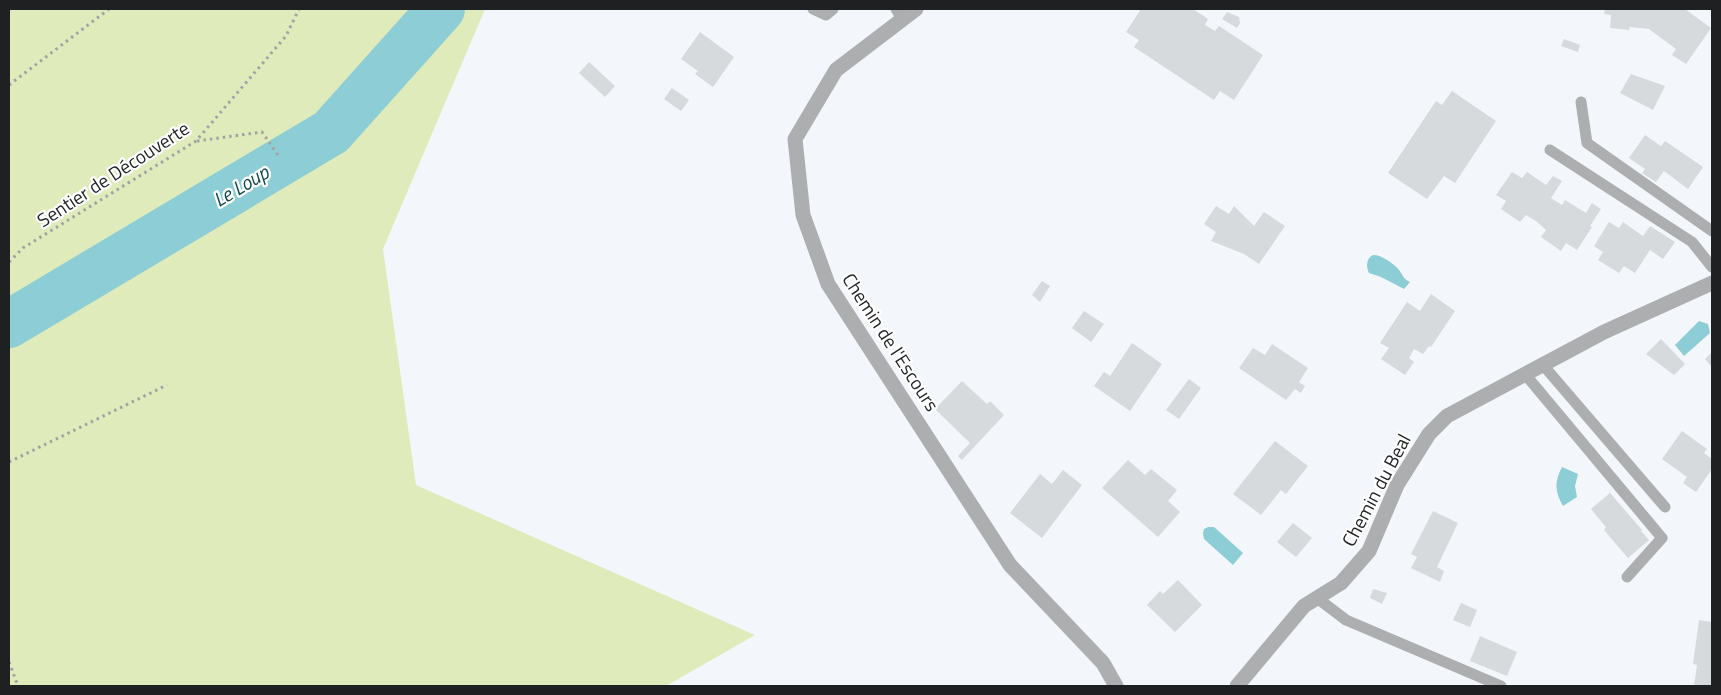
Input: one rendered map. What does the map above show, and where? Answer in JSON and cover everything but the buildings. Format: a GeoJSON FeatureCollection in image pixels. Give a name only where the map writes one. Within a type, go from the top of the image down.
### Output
{"type":"FeatureCollection","features":[{"type":"Feature","properties":{"kind":"street","name":"Chemin de l'Escours"},"geometry":{"type":"LineString","coordinates":[[916,9],[899,14],[836,70],[795,139],[804,215],[828,284],[1010,565],[1103,664],[1116,686]]}},
{"type":"Feature","properties":{"kind":"street","name":"Chemin du Beal"},"geometry":{"type":"LineString","coordinates":[[1237,686],[1304,606],[1341,583],[1369,551],[1397,485],[1429,434],[1447,416],[1604,332],[1712,283]]}},
{"type":"Feature","properties":{"kind":"lane"},"geometry":{"type":"LineString","coordinates":[[813,9],[826,15],[833,9]]}},
{"type":"Feature","properties":{"kind":"lane"},"geometry":{"type":"LineString","coordinates":[[1581,102],[1587,143],[1712,231]]}},
{"type":"Feature","properties":{"kind":"lane"},"geometry":{"type":"LineString","coordinates":[[1550,150],[1692,242],[1712,267]]}},
{"type":"Feature","properties":{"kind":"lane"},"geometry":{"type":"LineString","coordinates":[[1543,365],[1665,507]]}},
{"type":"Feature","properties":{"kind":"lane"},"geometry":{"type":"LineString","coordinates":[[1525,374],[1662,538],[1627,577]]}},
{"type":"Feature","properties":{"kind":"lane"},"geometry":{"type":"LineString","coordinates":[[1318,598],[1346,620],[1501,686]]}},
{"type":"Feature","properties":{"kind":"path"},"geometry":{"type":"LineString","coordinates":[[9,85],[109,9]]}},
{"type":"Feature","properties":{"kind":"path","name":"Sentier de Découverte"},"geometry":{"type":"LineString","coordinates":[[9,262],[23,248],[196,141],[286,36],[299,9]]}},
{"type":"Feature","properties":{"kind":"path"},"geometry":{"type":"LineString","coordinates":[[196,141],[262,132],[278,155]]}},
{"type":"Feature","properties":{"kind":"path"},"geometry":{"type":"LineString","coordinates":[[9,462],[167,385]]}},
{"type":"Feature","properties":{"kind":"path"},"geometry":{"type":"LineString","coordinates":[[9,662],[18,686]]}},
{"type":"Feature","properties":{"kind":"green space"},"geometry":{"type":"Polygon","coordinates":[[[9,9],[485,9],[383,249],[416,485],[755,635],[666,686],[9,686],[9,9]]]}},
{"type":"Feature","properties":{"kind":"water"},"geometry":{"type":"Polygon","coordinates":[[[1373,255],[1380,256],[1391,262],[1404,278],[1410,282],[1404,289],[1369,273],[1367,263],[1373,255]]]}},
{"type":"Feature","properties":{"kind":"water"},"geometry":{"type":"Polygon","coordinates":[[[1699,321],[1708,324],[1710,333],[1684,356],[1675,345],[1699,321]]]}},
{"type":"Feature","properties":{"kind":"water"},"geometry":{"type":"Polygon","coordinates":[[[1562,467],[1578,474],[1575,486],[1577,497],[1563,506],[1556,487],[1562,467]]]}},
{"type":"Feature","properties":{"kind":"water"},"geometry":{"type":"Polygon","coordinates":[[[1214,527],[1243,553],[1233,565],[1204,539],[1204,529],[1214,527]]]}},
{"type":"Feature","properties":{"kind":"waterway","name":"Le Loup"},"geometry":{"type":"LineString","coordinates":[[9,324],[331,132],[441,9]]}}]}
